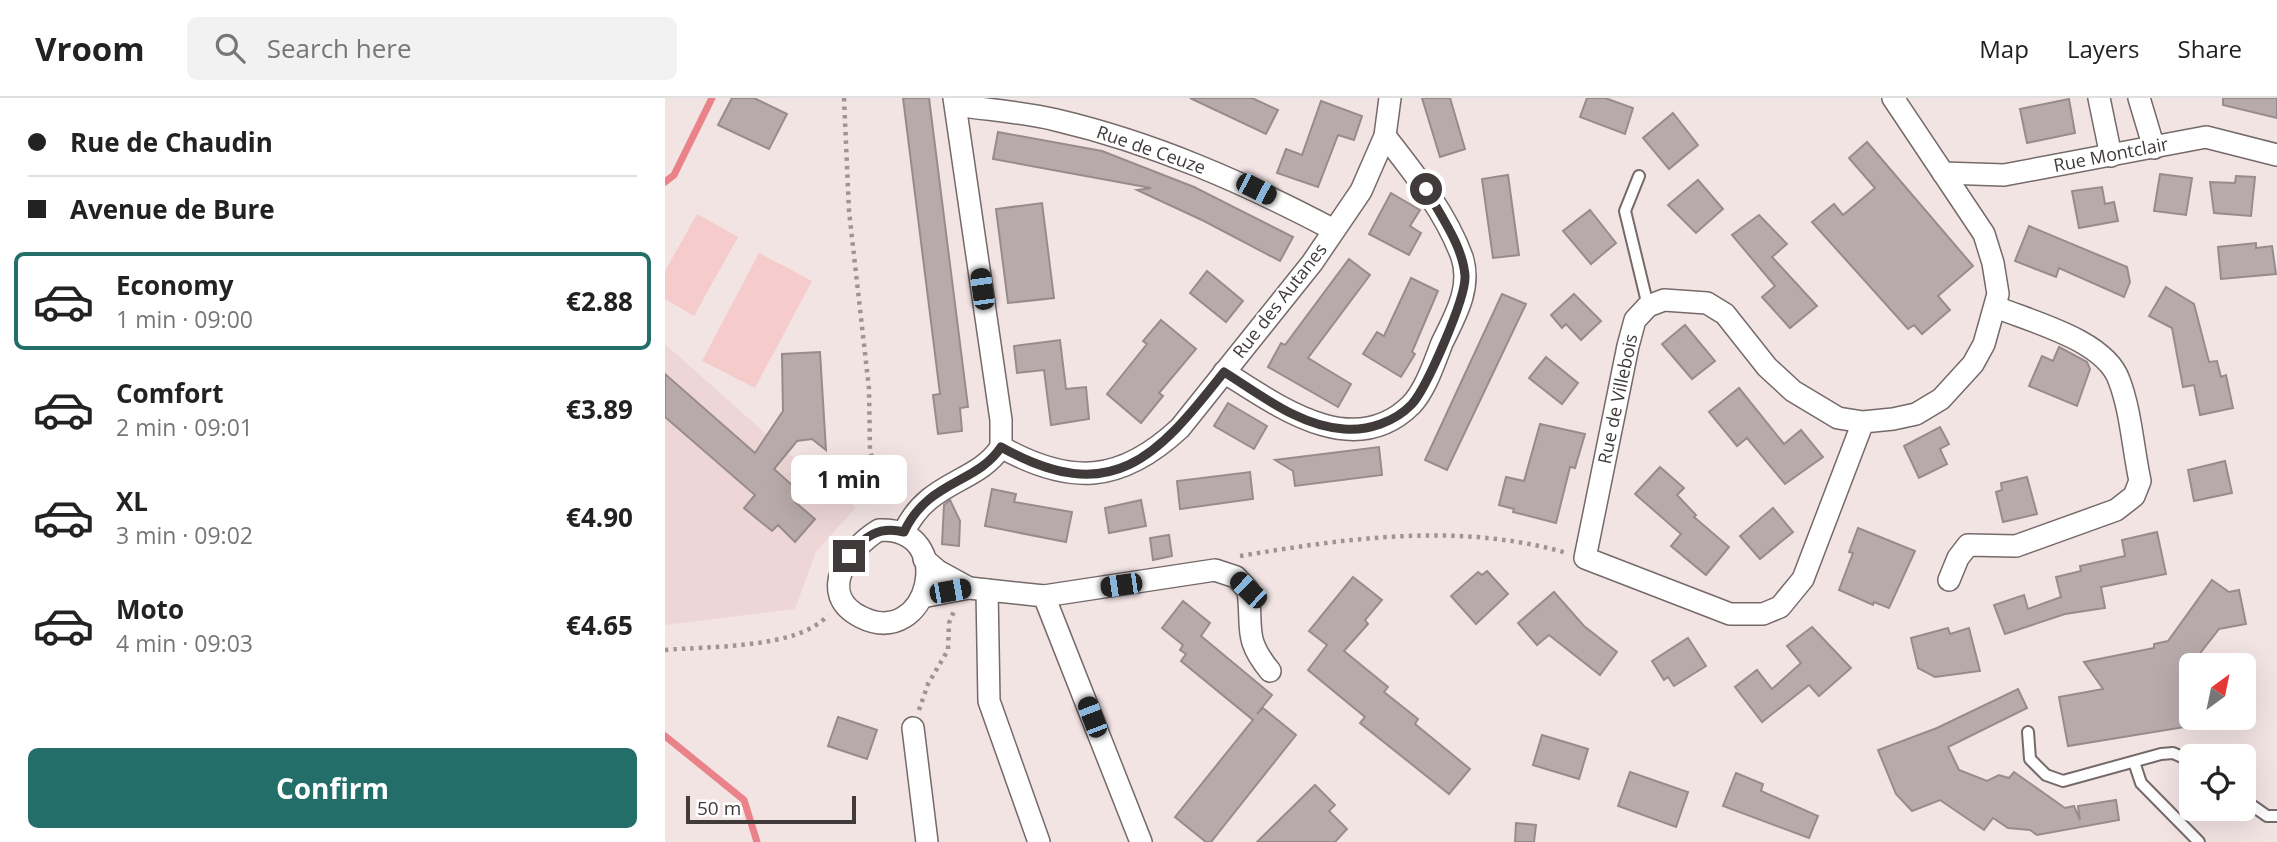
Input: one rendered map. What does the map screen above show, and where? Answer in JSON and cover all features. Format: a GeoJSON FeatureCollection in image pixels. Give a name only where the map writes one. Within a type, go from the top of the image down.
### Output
{"type":"FeatureCollection","features":[{"type":"Feature","properties":{"kind":"street","name":"Rue des Autanes"},"geometry":{"type":"LineString","coordinates":[[1001,447],[1032,463],[1078,475],[1119,469],[1160,447],[1180,428],[1224,372],[1361,191],[1385,136],[1389,98]]}},
{"type":"Feature","properties":{"kind":"street"},"geometry":{"type":"LineString","coordinates":[[1648,306],[1664,300],[1707,303],[1725,314],[1766,367],[1793,391],[1838,418],[1863,422],[1916,414],[1941,399],[1973,364],[1984,344],[1998,294],[1993,263],[1984,234],[1892,98]]}},
{"type":"Feature","properties":{"kind":"street"},"geometry":{"type":"LineString","coordinates":[[2099,98],[2111,156]]}},
{"type":"Feature","properties":{"kind":"street"},"geometry":{"type":"LineString","coordinates":[[2139,98],[2154,148]]}},
{"type":"Feature","properties":{"kind":"street"},"geometry":{"type":"LineString","coordinates":[[904,532],[930,496],[983,464],[1001,447],[1002,420],[955,101]]}},
{"type":"Feature","properties":{"kind":"street","name":"Rue de Ceuze"},"geometry":{"type":"LineString","coordinates":[[955,101],[1053,119],[1132,141],[1256,189],[1334,230]]}},
{"type":"Feature","properties":{"kind":"street"},"geometry":{"type":"LineString","coordinates":[[1224,372],[1285,411],[1318,425],[1344,429],[1367,429],[1392,419],[1412,404],[1423,388],[1463,298],[1465,277],[1462,257],[1426,189],[1385,136]]}},
{"type":"Feature","properties":{"kind":"street","name":"Rue Montclair"},"geometry":{"type":"LineString","coordinates":[[1943,173],[2004,174],[2206,137],[2277,155]]}},
{"type":"Feature","properties":{"kind":"street","name":"Rue de Villebois"},"geometry":{"type":"LineString","coordinates":[[1584,558],[1628,346],[1635,320],[1648,306]]}},
{"type":"Feature","properties":{"kind":"street"},"geometry":{"type":"LineString","coordinates":[[1949,580],[1958,558],[1968,544],[2016,546],[2116,510],[2134,496],[2140,481],[2119,379],[2106,359],[2085,344],[1996,307]]}},
{"type":"Feature","properties":{"kind":"street"},"geometry":{"type":"LineString","coordinates":[[1584,558],[1730,614],[1763,614],[1780,607],[1803,579],[1863,422]]}},
{"type":"Feature","properties":{"kind":"street"},"geometry":{"type":"LineString","coordinates":[[879,530],[904,532],[918,543],[924,559],[927,579],[922,597],[909,615],[887,622],[861,617],[842,599],[837,584],[841,571],[860,541],[879,530]]}},
{"type":"Feature","properties":{"kind":"street"},"geometry":{"type":"LineString","coordinates":[[924,559],[938,571],[981,593]]}},
{"type":"Feature","properties":{"kind":"street"},"geometry":{"type":"LineString","coordinates":[[922,597],[981,593],[1044,596],[1215,570],[1236,578],[1248,590],[1251,642],[1254,651],[1270,671]]}},
{"type":"Feature","properties":{"kind":"street"},"geometry":{"type":"LineString","coordinates":[[981,593],[989,701],[1039,842]]}},
{"type":"Feature","properties":{"kind":"street"},"geometry":{"type":"LineString","coordinates":[[1044,596],[1141,842]]}},
{"type":"Feature","properties":{"kind":"street"},"geometry":{"type":"LineString","coordinates":[[913,728],[927,842]]}},
{"type":"Feature","properties":{"kind":"lane"},"geometry":{"type":"LineString","coordinates":[[1639,176],[1625,211],[1648,306]]}},
{"type":"Feature","properties":{"kind":"lane"},"geometry":{"type":"LineString","coordinates":[[2028,732],[2030,759],[2055,780],[2063,781],[2173,753],[2179,756]]}},
{"type":"Feature","properties":{"kind":"lane"},"geometry":{"type":"LineString","coordinates":[[2134,762],[2141,782],[2199,842]]}},
{"type":"Feature","properties":{"kind":"lane"},"geometry":{"type":"LineString","coordinates":[[2256,808],[2267,816],[2277,816]]}},
{"type":"Feature","properties":{"kind":"path"},"geometry":{"type":"LineString","coordinates":[[844,98],[849,211],[869,389],[870,451],[887,502]]}},
{"type":"Feature","properties":{"kind":"path"},"geometry":{"type":"LineString","coordinates":[[1215,570],[1233,557],[1365,537],[1462,535],[1515,541],[1584,558]]}},
{"type":"Feature","properties":{"kind":"path"},"geometry":{"type":"LineString","coordinates":[[913,728],[928,684],[948,650],[949,623],[955,610],[981,593]]}},
{"type":"Feature","properties":{"kind":"path"},"geometry":{"type":"LineString","coordinates":[[665,650],[792,638],[823,622],[842,599]]}},
{"type":"Feature","properties":{"kind":"shaded area"},"geometry":{"type":"Polygon","coordinates":[[[697,214],[738,237],[694,316],[665,299],[665,271],[697,214]]]}},
{"type":"Feature","properties":{"kind":"shaded area"},"geometry":{"type":"Polygon","coordinates":[[[759,253],[812,281],[755,388],[702,361],[759,253]]]}},
{"type":"Feature","properties":{"kind":"shaded area"},"geometry":{"type":"Polygon","coordinates":[[[665,344],[783,449],[856,507],[816,552],[795,609],[665,625],[665,344]]]}},
{"type":"Feature","properties":{"kind":"building"},"geometry":{"type":"Polygon","coordinates":[[[732,98],[754,98],[787,114],[769,149],[718,125],[732,98]]]}},
{"type":"Feature","properties":{"kind":"building"},"geometry":{"type":"Polygon","coordinates":[[[903,98],[929,98],[968,407],[960,408],[962,431],[938,434],[933,395],[940,394],[903,98]]]}},
{"type":"Feature","properties":{"kind":"building"},"geometry":{"type":"Polygon","coordinates":[[[1190,98],[1252,98],[1278,110],[1266,134],[1190,98]]]}},
{"type":"Feature","properties":{"kind":"building"},"geometry":{"type":"Polygon","coordinates":[[[1422,98],[1450,98],[1465,149],[1440,157],[1422,98]]]}},
{"type":"Feature","properties":{"kind":"building"},"geometry":{"type":"Polygon","coordinates":[[[1587,98],[1605,98],[1633,108],[1625,134],[1580,117],[1587,98]]]}},
{"type":"Feature","properties":{"kind":"building"},"geometry":{"type":"Polygon","coordinates":[[[2223,98],[2277,98],[2277,118],[2223,105],[2223,98]]]}},
{"type":"Feature","properties":{"kind":"building"},"geometry":{"type":"Polygon","coordinates":[[[2069,99],[2075,133],[2027,143],[2020,109],[2069,99]]]}},
{"type":"Feature","properties":{"kind":"building"},"geometry":{"type":"Polygon","coordinates":[[[1321,101],[1362,116],[1354,140],[1338,135],[1318,187],[1277,173],[1286,149],[1302,155],[1321,101]]]}},
{"type":"Feature","properties":{"kind":"building"},"geometry":{"type":"Polygon","coordinates":[[[1673,113],[1698,145],[1669,169],[1643,138],[1673,113]]]}},
{"type":"Feature","properties":{"kind":"building"},"geometry":{"type":"Polygon","coordinates":[[[998,132],[1102,151],[1194,187],[1293,237],[1280,261],[1137,190],[1151,188],[993,159],[998,132]]]}},
{"type":"Feature","properties":{"kind":"building"},"geometry":{"type":"Polygon","coordinates":[[[1867,142],[1973,266],[1938,296],[1950,310],[1922,334],[1914,325],[1908,329],[1812,222],[1834,204],[1843,215],[1875,188],[1849,158],[1867,142]]]}},
{"type":"Feature","properties":{"kind":"building"},"geometry":{"type":"Polygon","coordinates":[[[2160,174],[2192,178],[2186,215],[2154,211],[2160,174]]]}},
{"type":"Feature","properties":{"kind":"building"},"geometry":{"type":"Polygon","coordinates":[[[1508,175],[1519,255],[1493,258],[1482,179],[1508,175]]]}},
{"type":"Feature","properties":{"kind":"building"},"geometry":{"type":"Polygon","coordinates":[[[2236,176],[2255,177],[2251,216],[2214,213],[2210,182],[2235,183],[2236,176]]]}},
{"type":"Feature","properties":{"kind":"building"},"geometry":{"type":"Polygon","coordinates":[[[1698,180],[1723,209],[1696,233],[1668,205],[1698,180]]]}},
{"type":"Feature","properties":{"kind":"building"},"geometry":{"type":"Polygon","coordinates":[[[2102,187],[2105,204],[2114,202],[2118,221],[2079,228],[2072,191],[2102,187]]]}},
{"type":"Feature","properties":{"kind":"building"},"geometry":{"type":"Polygon","coordinates":[[[1391,193],[1420,210],[1410,226],[1421,233],[1409,255],[1369,234],[1391,193]]]}},
{"type":"Feature","properties":{"kind":"building"},"geometry":{"type":"Polygon","coordinates":[[[1042,203],[1054,298],[1008,303],[996,209],[1042,203]]]}},
{"type":"Feature","properties":{"kind":"building"},"geometry":{"type":"Polygon","coordinates":[[[1590,210],[1616,243],[1591,264],[1563,231],[1590,210]]]}},
{"type":"Feature","properties":{"kind":"building"},"geometry":{"type":"Polygon","coordinates":[[[1759,215],[1787,244],[1772,257],[1817,306],[1790,328],[1762,297],[1775,286],[1732,235],[1759,215]]]}},
{"type":"Feature","properties":{"kind":"building"},"geometry":{"type":"Polygon","coordinates":[[[2029,226],[2127,267],[2130,282],[2124,297],[2059,268],[2056,277],[2015,261],[2029,226]]]}},
{"type":"Feature","properties":{"kind":"building"},"geometry":{"type":"Polygon","coordinates":[[[2256,243],[2256,248],[2272,246],[2276,274],[2221,279],[2218,247],[2256,243]]]}},
{"type":"Feature","properties":{"kind":"building"},"geometry":{"type":"Polygon","coordinates":[[[1349,259],[1370,275],[1308,358],[1351,384],[1338,407],[1268,367],[1281,343],[1285,345],[1349,259]]]}},
{"type":"Feature","properties":{"kind":"building"},"geometry":{"type":"Polygon","coordinates":[[[1207,271],[1243,301],[1226,322],[1190,293],[1207,271]]]}},
{"type":"Feature","properties":{"kind":"building"},"geometry":{"type":"Polygon","coordinates":[[[1411,278],[1438,291],[1412,352],[1415,354],[1401,377],[1363,354],[1377,332],[1384,336],[1411,278]]]}},
{"type":"Feature","properties":{"kind":"building"},"geometry":{"type":"Polygon","coordinates":[[[2166,287],[2194,304],[2209,362],[2217,361],[2221,377],[2226,375],[2233,408],[2200,415],[2194,385],[2183,387],[2172,328],[2149,316],[2166,287]]]}},
{"type":"Feature","properties":{"kind":"building"},"geometry":{"type":"Polygon","coordinates":[[[1502,294],[1526,304],[1447,470],[1425,460],[1502,294]]]}},
{"type":"Feature","properties":{"kind":"building"},"geometry":{"type":"Polygon","coordinates":[[[1574,294],[1601,321],[1581,340],[1566,324],[1562,328],[1551,315],[1574,294]]]}},
{"type":"Feature","properties":{"kind":"building"},"geometry":{"type":"Polygon","coordinates":[[[1161,320],[1196,349],[1159,393],[1163,396],[1141,423],[1107,394],[1147,344],[1143,341],[1161,320]]]}},
{"type":"Feature","properties":{"kind":"building"},"geometry":{"type":"Polygon","coordinates":[[[1685,325],[1715,361],[1692,379],[1662,344],[1685,325]]]}},
{"type":"Feature","properties":{"kind":"building"},"geometry":{"type":"Polygon","coordinates":[[[1060,340],[1066,389],[1086,387],[1089,419],[1051,425],[1044,370],[1017,373],[1014,346],[1060,340]]]}},
{"type":"Feature","properties":{"kind":"building"},"geometry":{"type":"Polygon","coordinates":[[[2059,347],[2087,362],[2090,369],[2077,406],[2029,386],[2042,356],[2053,361],[2059,347]]]}},
{"type":"Feature","properties":{"kind":"building"},"geometry":{"type":"Polygon","coordinates":[[[820,352],[826,450],[812,439],[797,441],[774,469],[802,494],[795,502],[815,519],[795,542],[778,525],[772,531],[744,508],[755,495],[665,417],[665,374],[755,453],[783,411],[782,354],[820,352]]]}},
{"type":"Feature","properties":{"kind":"building"},"geometry":{"type":"Polygon","coordinates":[[[1546,357],[1578,383],[1562,404],[1529,378],[1546,357]]]}},
{"type":"Feature","properties":{"kind":"building"},"geometry":{"type":"Polygon","coordinates":[[[1739,388],[1784,444],[1801,430],[1823,457],[1785,484],[1747,438],[1737,446],[1709,412],[1739,388]]]}},
{"type":"Feature","properties":{"kind":"building"},"geometry":{"type":"Polygon","coordinates":[[[1228,403],[1267,426],[1254,449],[1214,426],[1228,403]]]}},
{"type":"Feature","properties":{"kind":"building"},"geometry":{"type":"Polygon","coordinates":[[[1540,424],[1585,434],[1575,468],[1570,467],[1556,523],[1513,512],[1514,509],[1499,505],[1506,477],[1524,481],[1540,424]]]}},
{"type":"Feature","properties":{"kind":"building"},"geometry":{"type":"Polygon","coordinates":[[[1940,427],[1949,444],[1940,449],[1947,464],[1919,478],[1904,446],[1940,427]]]}},
{"type":"Feature","properties":{"kind":"building"},"geometry":{"type":"Polygon","coordinates":[[[1379,447],[1382,475],[1295,486],[1293,471],[1275,460],[1379,447]]]}},
{"type":"Feature","properties":{"kind":"building"},"geometry":{"type":"Polygon","coordinates":[[[2225,461],[2232,493],[2194,501],[2188,470],[2225,461]]]}},
{"type":"Feature","properties":{"kind":"building"},"geometry":{"type":"Polygon","coordinates":[[[1660,467],[1684,488],[1677,495],[1696,515],[1694,517],[1729,547],[1706,575],[1671,546],[1681,534],[1635,494],[1660,467]]]}},
{"type":"Feature","properties":{"kind":"building"},"geometry":{"type":"Polygon","coordinates":[[[1250,472],[1253,499],[1180,509],[1177,481],[1250,472]]]}},
{"type":"Feature","properties":{"kind":"building"},"geometry":{"type":"Polygon","coordinates":[[[2027,477],[2037,514],[2003,522],[1996,492],[2002,490],[2001,483],[2027,477]]]}},
{"type":"Feature","properties":{"kind":"building"},"geometry":{"type":"Polygon","coordinates":[[[992,489],[1016,494],[1014,502],[1072,512],[1066,542],[985,526],[992,489]]]}},
{"type":"Feature","properties":{"kind":"building"},"geometry":{"type":"Polygon","coordinates":[[[950,500],[960,521],[959,546],[942,544],[944,505],[950,500]]]}},
{"type":"Feature","properties":{"kind":"building"},"geometry":{"type":"Polygon","coordinates":[[[1141,500],[1146,526],[1109,533],[1105,508],[1141,500]]]}},
{"type":"Feature","properties":{"kind":"building"},"geometry":{"type":"Polygon","coordinates":[[[1773,508],[1793,532],[1760,559],[1740,536],[1773,508]]]}},
{"type":"Feature","properties":{"kind":"building"},"geometry":{"type":"Polygon","coordinates":[[[1858,528],[1915,551],[1889,608],[1874,602],[1873,605],[1839,590],[1853,553],[1849,552],[1858,528]]]}},
{"type":"Feature","properties":{"kind":"building"},"geometry":{"type":"Polygon","coordinates":[[[2157,532],[2166,574],[2101,587],[2105,608],[2065,614],[2005,634],[1994,605],[2024,595],[2028,609],[2061,597],[2056,577],[2081,571],[2080,566],[2125,556],[2122,540],[2157,532]]]}},
{"type":"Feature","properties":{"kind":"building"},"geometry":{"type":"Polygon","coordinates":[[[1169,535],[1172,556],[1153,560],[1150,538],[1169,535]]]}},
{"type":"Feature","properties":{"kind":"building"},"geometry":{"type":"Polygon","coordinates":[[[1487,571],[1508,594],[1476,624],[1451,596],[1478,572],[1482,575],[1487,571]]]}},
{"type":"Feature","properties":{"kind":"building"},"geometry":{"type":"Polygon","coordinates":[[[1353,577],[1382,600],[1365,620],[1368,624],[1344,651],[1388,687],[1384,692],[1418,719],[1415,724],[1470,769],[1449,794],[1360,723],[1365,717],[1308,670],[1327,645],[1309,631],[1353,577]]]}},
{"type":"Feature","properties":{"kind":"building"},"geometry":{"type":"Polygon","coordinates":[[[2212,580],[2229,592],[2239,590],[2246,624],[2219,629],[2200,653],[2179,653],[2179,728],[2068,746],[2059,697],[2103,689],[2084,662],[2154,648],[2154,644],[2168,641],[2212,580]]]}},
{"type":"Feature","properties":{"kind":"building"},"geometry":{"type":"Polygon","coordinates":[[[1554,592],[1584,626],[1617,652],[1600,675],[1549,635],[1537,645],[1518,623],[1554,592]]]}},
{"type":"Feature","properties":{"kind":"building"},"geometry":{"type":"Polygon","coordinates":[[[1183,601],[1210,623],[1201,636],[1272,695],[1257,714],[1263,708],[1296,735],[1211,842],[1206,842],[1175,817],[1253,720],[1181,661],[1186,654],[1180,650],[1183,645],[1162,628],[1183,601]]]}},
{"type":"Feature","properties":{"kind":"building"},"geometry":{"type":"Polygon","coordinates":[[[1812,627],[1851,668],[1819,696],[1809,685],[1762,722],[1735,687],[1757,670],[1772,689],[1801,663],[1787,646],[1812,627]]]}},
{"type":"Feature","properties":{"kind":"building"},"geometry":{"type":"Polygon","coordinates":[[[1948,628],[1950,634],[1969,628],[1980,671],[1935,677],[1918,668],[1911,638],[1948,628]]]}},
{"type":"Feature","properties":{"kind":"building"},"geometry":{"type":"Polygon","coordinates":[[[1688,638],[1706,666],[1674,686],[1668,677],[1664,680],[1652,661],[1688,638]]]}},
{"type":"Feature","properties":{"kind":"building"},"geometry":{"type":"Polygon","coordinates":[[[2018,689],[2027,708],[1948,747],[1959,770],[1987,781],[1999,775],[2009,778],[2014,772],[2065,808],[2074,806],[2080,820],[2078,806],[2116,800],[2119,820],[2037,835],[2030,830],[2008,828],[1993,818],[1984,830],[1940,800],[1912,811],[1896,794],[1878,750],[1937,728],[2018,689]]]}},
{"type":"Feature","properties":{"kind":"building"},"geometry":{"type":"Polygon","coordinates":[[[838,717],[877,730],[867,759],[828,746],[838,717]]]}},
{"type":"Feature","properties":{"kind":"building"},"geometry":{"type":"Polygon","coordinates":[[[1542,735],[1588,749],[1579,779],[1533,765],[1542,735]]]}},
{"type":"Feature","properties":{"kind":"building"},"geometry":{"type":"Polygon","coordinates":[[[1630,772],[1688,792],[1676,827],[1618,806],[1630,772]]]}},
{"type":"Feature","properties":{"kind":"building"},"geometry":{"type":"Polygon","coordinates":[[[1736,773],[1763,784],[1761,791],[1818,816],[1809,838],[1723,806],[1736,773]]]}},
{"type":"Feature","properties":{"kind":"building"},"geometry":{"type":"Polygon","coordinates":[[[1315,785],[1335,805],[1329,811],[1347,829],[1335,842],[1257,842],[1315,785]]]}},
{"type":"Feature","properties":{"kind":"building"},"geometry":{"type":"Polygon","coordinates":[[[1516,823],[1536,825],[1534,842],[1515,842],[1516,823]]]}},
{"type":"Feature","properties":{"kind":"waterway"},"geometry":{"type":"LineString","coordinates":[[665,182],[674,175],[712,98]]}},
{"type":"Feature","properties":{"kind":"waterway"},"geometry":{"type":"LineString","coordinates":[[665,736],[744,800],[757,842]]}},
{"type":"Feature","properties":{"kind":"route"},"geometry":{"type":"LineString","coordinates":[[849,556],[860,541],[879,530],[904,532],[930,496],[995,456],[1001,447],[1032,463],[1078,475],[1098,475],[1135,462],[1160,447],[1180,428],[1224,372],[1285,411],[1318,425],[1367,429],[1392,419],[1412,404],[1423,388],[1463,298],[1465,277],[1462,257],[1426,189]]}}]}
